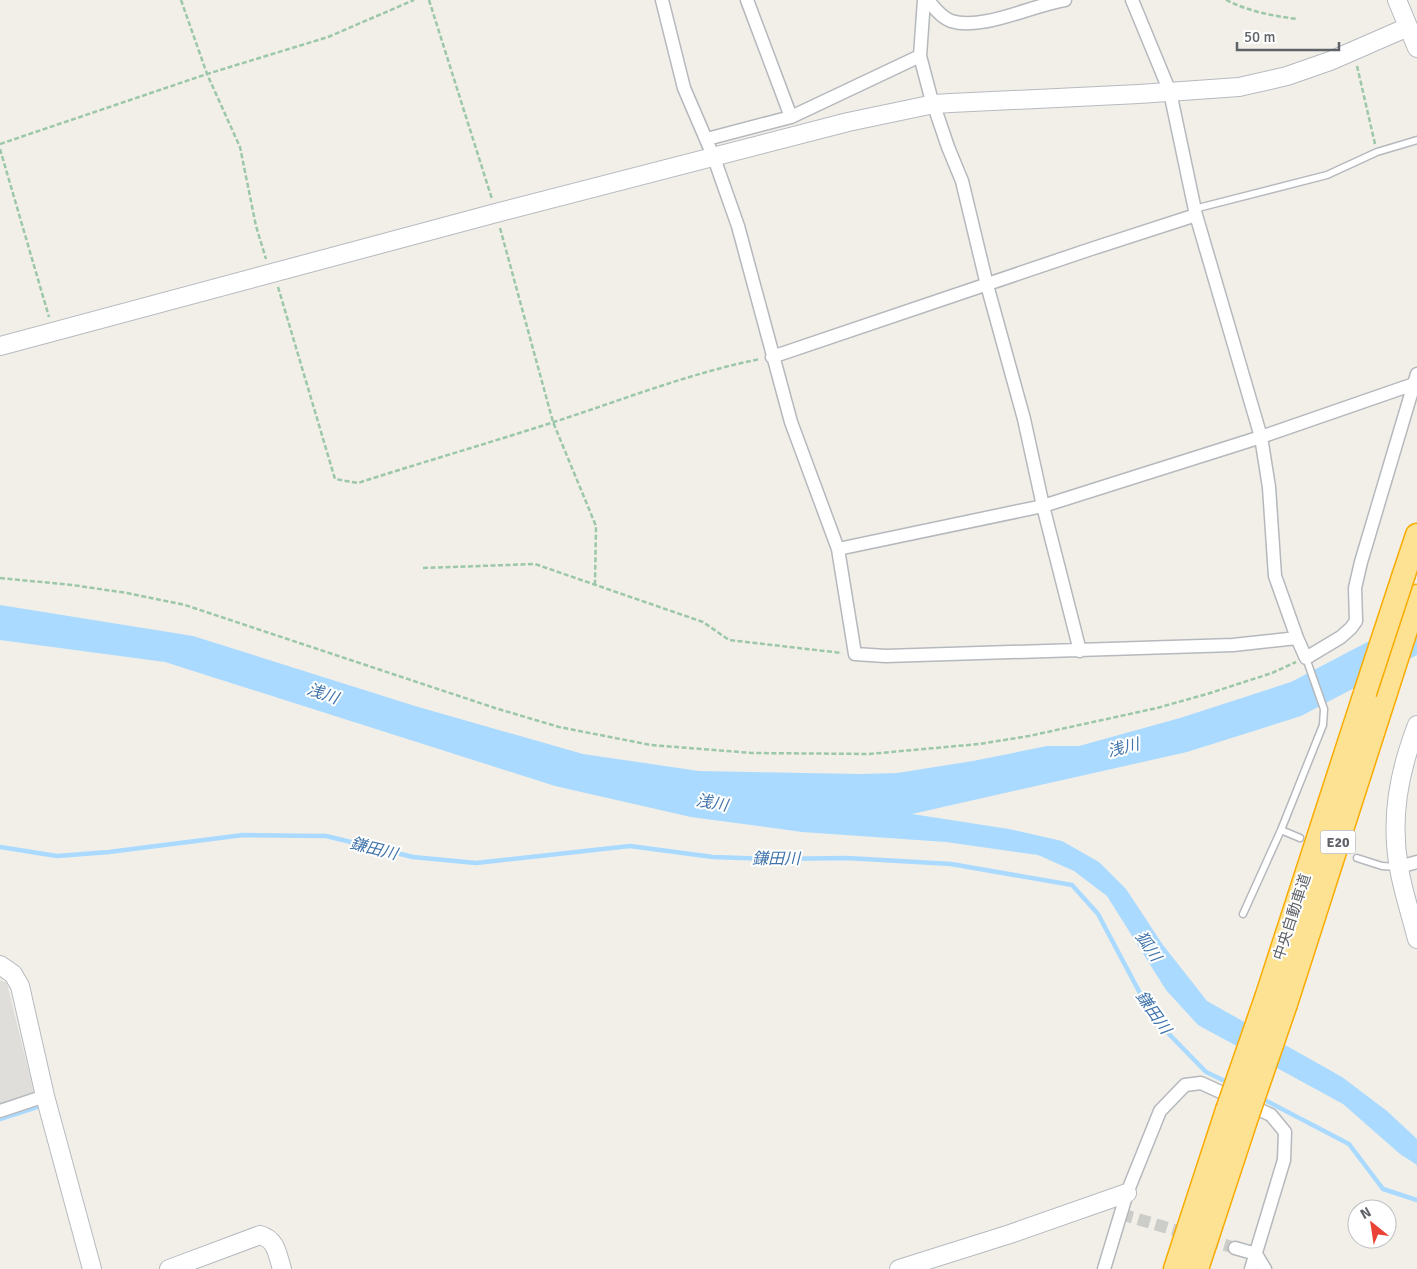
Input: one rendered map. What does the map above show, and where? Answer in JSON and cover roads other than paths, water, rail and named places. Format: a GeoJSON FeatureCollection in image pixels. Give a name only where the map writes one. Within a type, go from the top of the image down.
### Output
{"type":"FeatureCollection","features":[{"type":"Feature","properties":{"kind":"highway","name":"中央自動車道"},"geometry":{"type":"LineString","coordinates":[[1276,999],[1365,693],[1417,535]]}},
{"type":"Feature","properties":{"kind":"highway","name":"中央自動車道"},"geometry":{"type":"LineString","coordinates":[[1175,1269],[1237,1114],[1390,680],[1417,596]]}},
{"type":"Feature","properties":{"kind":"highway","name":"中央自動車道"},"geometry":{"type":"LineString","coordinates":[[1197,1269],[1237,1114]]}},
{"type":"Feature","properties":{"kind":"street"},"geometry":{"type":"LineString","coordinates":[[662,0],[684,88],[707,139],[738,226],[791,422],[838,549],[855,654],[886,656],[1233,646],[1297,638]]}},
{"type":"Feature","properties":{"kind":"street"},"geometry":{"type":"LineString","coordinates":[[747,0],[791,117]]}},
{"type":"Feature","properties":{"kind":"street"},"geometry":{"type":"LineString","coordinates":[[924,0],[920,56],[948,146],[962,181],[987,285],[1024,420],[1043,506],[1080,651]]}},
{"type":"Feature","properties":{"kind":"street"},"geometry":{"type":"LineString","coordinates":[[928,0],[935,10],[950,21],[980,24],[1065,0]]}},
{"type":"Feature","properties":{"kind":"street"},"geometry":{"type":"LineString","coordinates":[[1132,0],[1170,92],[1195,212],[1261,437],[1269,487],[1275,576],[1297,638],[1308,662],[1352,628],[1356,620],[1356,588],[1361,562],[1415,379]]}},
{"type":"Feature","properties":{"kind":"street"},"geometry":{"type":"LineString","coordinates":[[1397,0],[1417,48]]}},
{"type":"Feature","properties":{"kind":"street"},"geometry":{"type":"LineString","coordinates":[[0,346],[848,122],[934,104],[1240,87],[1287,76],[1408,27]]}},
{"type":"Feature","properties":{"kind":"street"},"geometry":{"type":"LineString","coordinates":[[707,139],[791,117],[920,56]]}},
{"type":"Feature","properties":{"kind":"street"},"geometry":{"type":"LineString","coordinates":[[772,357],[987,285],[1195,212]]}},
{"type":"Feature","properties":{"kind":"street"},"geometry":{"type":"LineString","coordinates":[[838,549],[1043,506],[1261,437],[1415,379]]}},
{"type":"Feature","properties":{"kind":"street"},"geometry":{"type":"LineString","coordinates":[[1417,725],[1405,759],[1398,789],[1396,827],[1399,867],[1417,939]]}},
{"type":"Feature","properties":{"kind":"street"},"geometry":{"type":"LineString","coordinates":[[1399,867],[1417,862]]}},
{"type":"Feature","properties":{"kind":"street"},"geometry":{"type":"LineString","coordinates":[[0,965],[13,974],[20,986],[45,1096],[92,1269]]}},
{"type":"Feature","properties":{"kind":"street"},"geometry":{"type":"LineString","coordinates":[[1104,1269],[1127,1193],[1160,1111],[1185,1085],[1201,1084],[1271,1115],[1285,1132],[1284,1160],[1251,1269]]}},
{"type":"Feature","properties":{"kind":"street"},"geometry":{"type":"LineString","coordinates":[[0,1110],[45,1096]]}},
{"type":"Feature","properties":{"kind":"street"},"geometry":{"type":"LineString","coordinates":[[899,1269],[1010,1234],[1127,1193]]}},
{"type":"Feature","properties":{"kind":"street"},"geometry":{"type":"LineString","coordinates":[[169,1269],[260,1235],[269,1238],[275,1245],[282,1269]]}},
{"type":"Feature","properties":{"kind":"street"},"geometry":{"type":"LineString","coordinates":[[1235,1248],[1256,1254],[1264,1269]]}},
{"type":"Feature","properties":{"kind":"lane"},"geometry":{"type":"LineString","coordinates":[[1195,212],[1327,174],[1377,152],[1417,140]]}},
{"type":"Feature","properties":{"kind":"lane"},"geometry":{"type":"LineString","coordinates":[[1243,914],[1281,830],[1323,725],[1324,709],[1308,662]]}},
{"type":"Feature","properties":{"kind":"lane"},"geometry":{"type":"LineString","coordinates":[[1281,830],[1300,838]]}},
{"type":"Feature","properties":{"kind":"lane"},"geometry":{"type":"LineString","coordinates":[[1357,858],[1382,866],[1399,867]]}},
{"type":"Feature","properties":{"kind":"water"},"geometry":{"type":"Polygon","coordinates":[[[0,605],[193,636],[415,706],[583,754],[699,771],[861,774],[897,773],[973,761],[1047,746],[1079,746],[1180,718],[1291,682],[1417,616],[1417,655],[1301,716],[1187,752],[912,814],[1009,829],[1062,841],[1099,862],[1126,889],[1163,945],[1207,1001],[1342,1077],[1387,1111],[1417,1139],[1417,1165],[1400,1154],[1343,1104],[1198,1025],[1166,990],[1107,896],[1074,871],[1038,855],[946,842],[802,832],[691,817],[555,786],[165,662],[0,640],[0,605]]]}},
{"type":"Feature","properties":{"kind":"waterway","name":"鎌田川"},"geometry":{"type":"LineString","coordinates":[[0,847],[57,856],[109,852],[243,835],[326,836],[413,857],[476,863],[630,846],[713,857],[771,859],[847,858],[951,864],[1072,885],[1098,914],[1141,995],[1168,1033],[1206,1072],[1229,1083]]}},
{"type":"Feature","properties":{"kind":"waterway","name":"鎌田川"},"geometry":{"type":"LineString","coordinates":[[1261,1098],[1349,1144],[1383,1189],[1417,1200]]}},
{"type":"Feature","properties":{"kind":"waterway"},"geometry":{"type":"LineString","coordinates":[[0,1119],[40,1106]]}},
{"type":"Feature","properties":{"kind":"tunnel"},"geometry":{"type":"LineString","coordinates":[[1121,1214],[1235,1248]]}},
{"type":"Feature","properties":{"kind":"water label","name":"浅川"},"geometry":{"type":"Point","coordinates":[323,693]}},
{"type":"Feature","properties":{"kind":"water label","name":"浅川"},"geometry":{"type":"Point","coordinates":[1123,747]}},
{"type":"Feature","properties":{"kind":"water label","name":"浅川"},"geometry":{"type":"Point","coordinates":[712,802]}},
{"type":"Feature","properties":{"kind":"water label","name":"狐川"},"geometry":{"type":"Point","coordinates":[1149,946]}}]}
